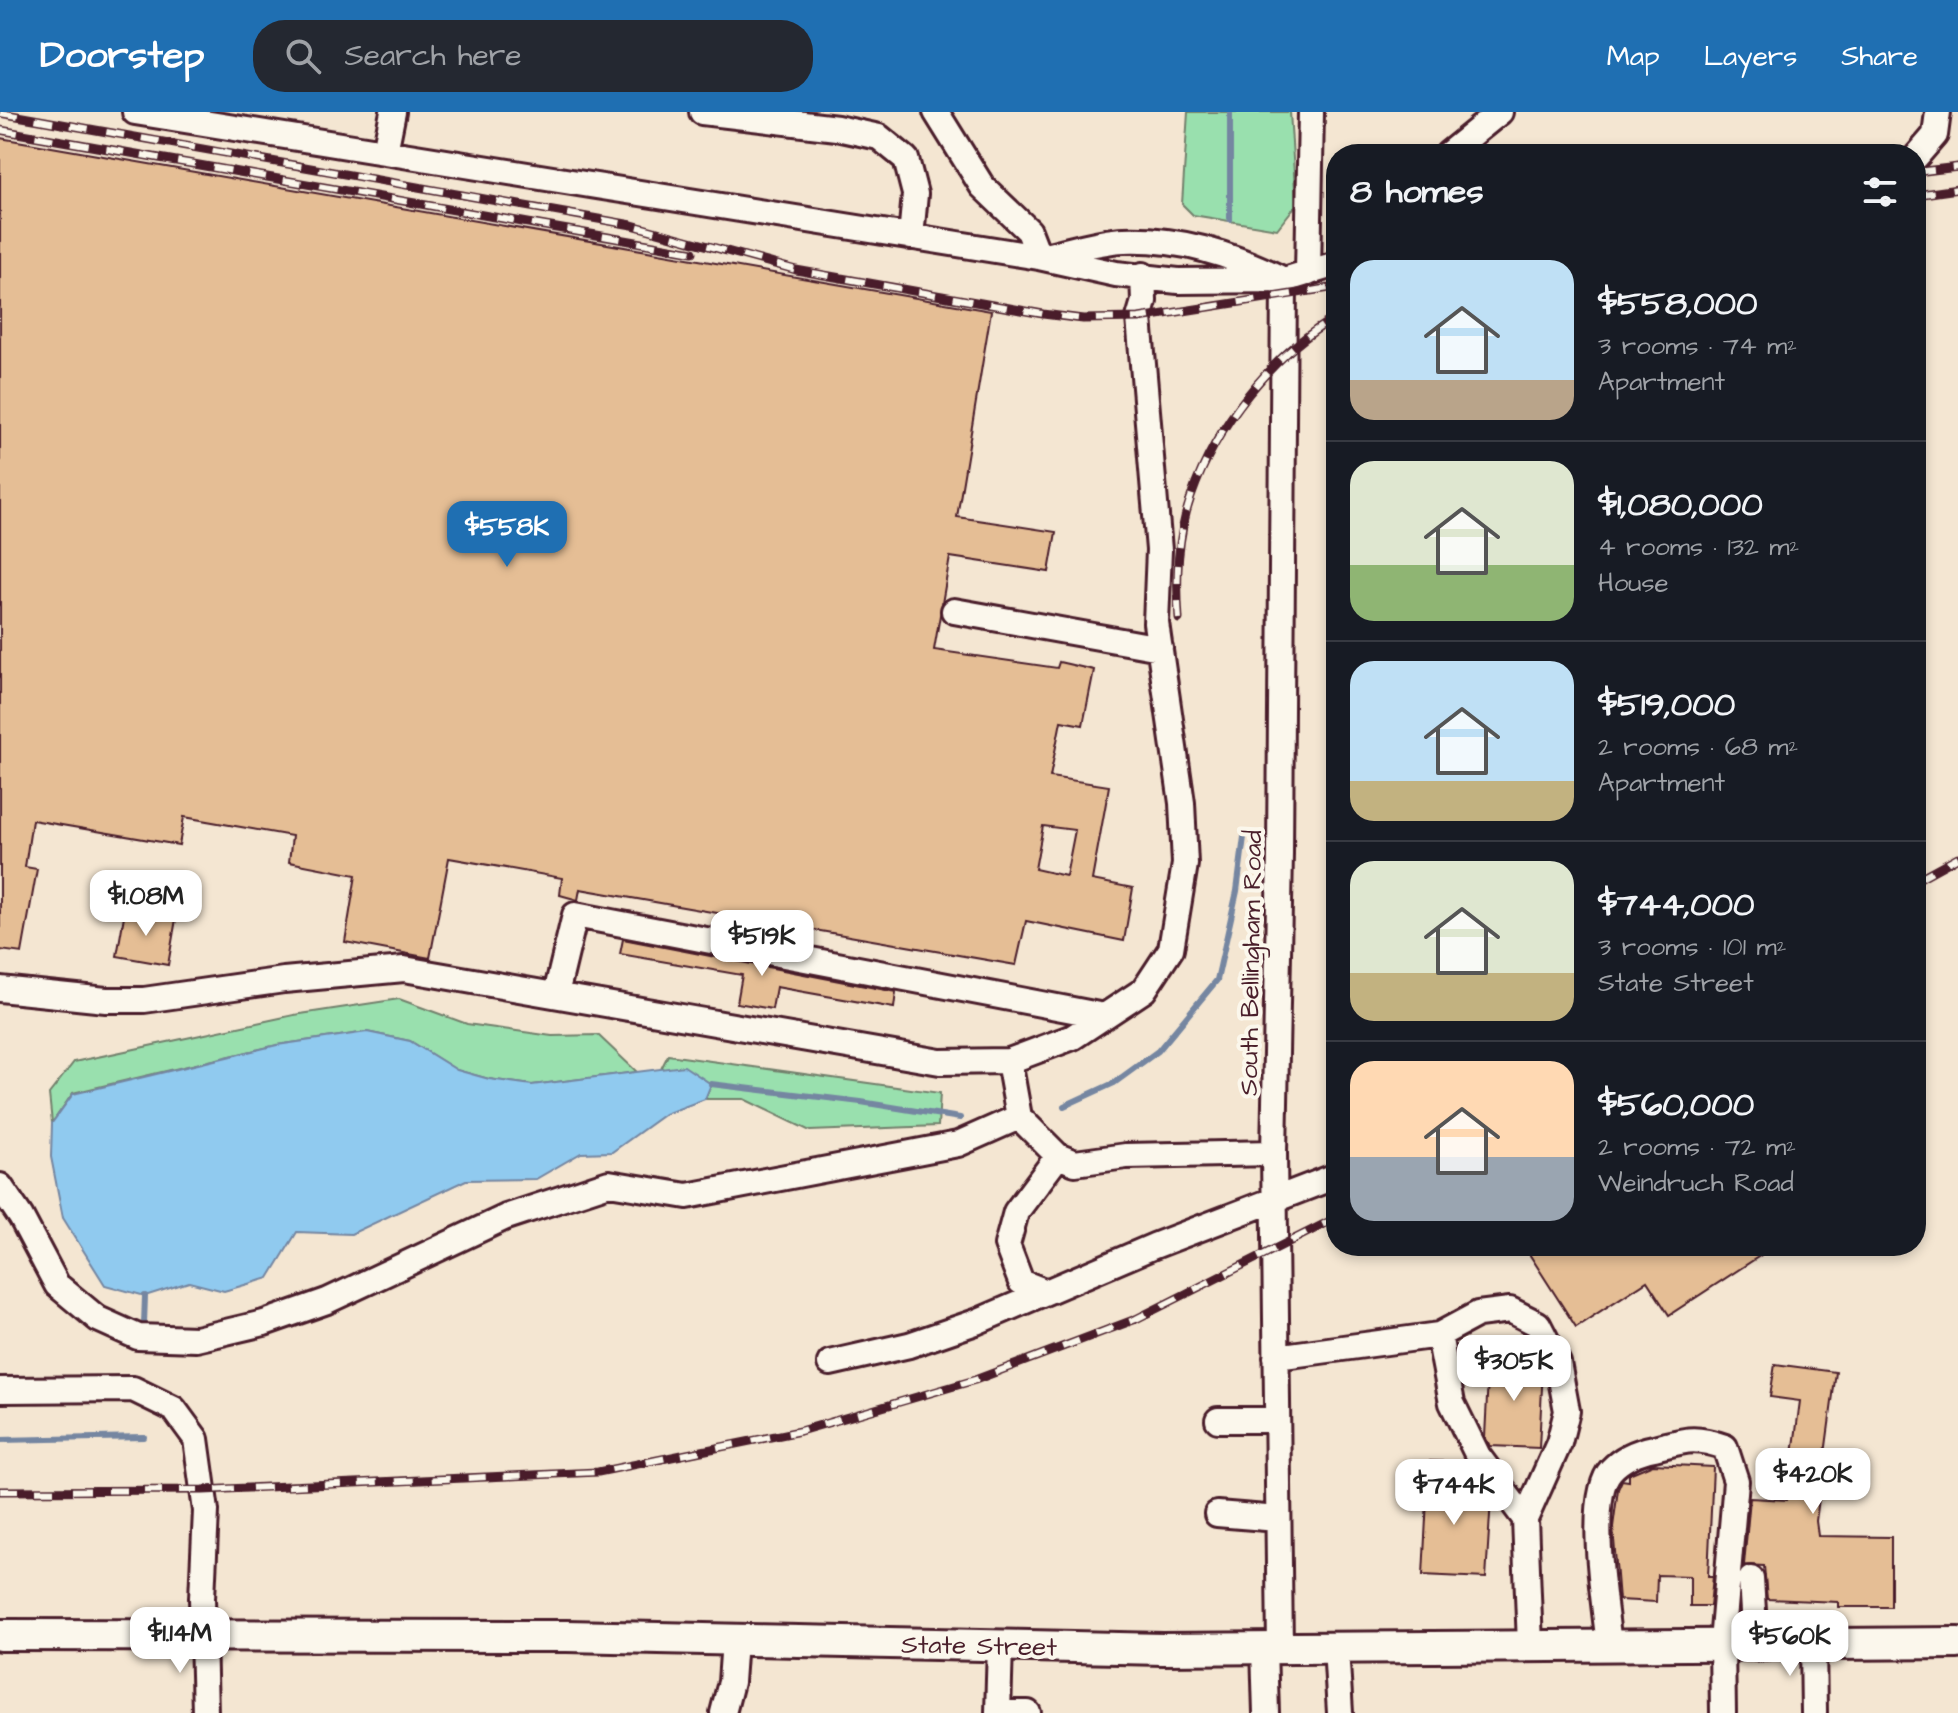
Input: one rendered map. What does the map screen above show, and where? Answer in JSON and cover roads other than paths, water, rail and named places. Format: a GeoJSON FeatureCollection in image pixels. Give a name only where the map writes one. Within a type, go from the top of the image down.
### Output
{"type":"FeatureCollection","features":[{"type":"Feature","properties":{"kind":"main road","name":"State Street"},"geometry":{"type":"LineString","coordinates":[[0,1635],[734,1640],[1272,1648],[1958,1643]]}},
{"type":"Feature","properties":{"kind":"street"},"geometry":{"type":"LineString","coordinates":[[135,112],[1039,257],[1116,274],[1178,281],[1284,280],[1326,267]]}},
{"type":"Feature","properties":{"kind":"street"},"geometry":{"type":"LineString","coordinates":[[385,152],[393,112]]}},
{"type":"Feature","properties":{"kind":"street"},"geometry":{"type":"LineString","coordinates":[[702,112],[837,128],[879,137],[906,159],[915,194],[911,237]]}},
{"type":"Feature","properties":{"kind":"street"},"geometry":{"type":"LineString","coordinates":[[936,112],[982,186],[1029,231],[1039,257]]}},
{"type":"Feature","properties":{"kind":"street"},"geometry":{"type":"LineString","coordinates":[[1308,273],[1311,112]]}},
{"type":"Feature","properties":{"kind":"street"},"geometry":{"type":"LineString","coordinates":[[1460,144],[1500,112]]}},
{"type":"Feature","properties":{"kind":"street"},"geometry":{"type":"LineString","coordinates":[[1926,145],[1935,135],[1938,112]]}},
{"type":"Feature","properties":{"kind":"street"},"geometry":{"type":"LineString","coordinates":[[1039,257],[1122,240],[1186,243],[1239,259],[1284,280]]}},
{"type":"Feature","properties":{"kind":"street"},"geometry":{"type":"LineString","coordinates":[[1308,273],[1326,256]]}},
{"type":"Feature","properties":{"kind":"street"},"geometry":{"type":"LineString","coordinates":[[0,989],[106,1000],[144,1000],[284,980],[404,969],[940,1062],[1009,1061],[1073,1037],[1144,990],[1171,949],[1185,864],[1182,803],[1156,623],[1159,550],[1139,318],[1144,301],[1143,275]]}},
{"type":"Feature","properties":{"kind":"street","name":"South Bellingham Road"},"geometry":{"type":"LineString","coordinates":[[1266,1713],[1278,1519],[1274,1153],[1281,824],[1284,280]]}},
{"type":"Feature","properties":{"kind":"street"},"geometry":{"type":"LineString","coordinates":[[954,611],[1160,648]]}},
{"type":"Feature","properties":{"kind":"street"},"geometry":{"type":"LineString","coordinates":[[556,994],[575,915],[1104,1016]]}},
{"type":"Feature","properties":{"kind":"street"},"geometry":{"type":"LineString","coordinates":[[1009,1061],[1019,1117],[1058,1156],[1075,1163],[1126,1156],[1274,1153]]}},
{"type":"Feature","properties":{"kind":"street"},"geometry":{"type":"LineString","coordinates":[[0,1186],[21,1217],[57,1285],[98,1319],[138,1337],[196,1339],[264,1323],[327,1301],[506,1217],[609,1183],[687,1196],[958,1144],[1019,1117]]}},
{"type":"Feature","properties":{"kind":"street"},"geometry":{"type":"LineString","coordinates":[[1044,1291],[1021,1282],[1007,1245],[1016,1212],[1058,1156]]}},
{"type":"Feature","properties":{"kind":"street"},"geometry":{"type":"LineString","coordinates":[[830,1363],[909,1345],[976,1322],[1044,1291],[1067,1286],[1154,1246],[1326,1180]]}},
{"type":"Feature","properties":{"kind":"street"},"geometry":{"type":"LineString","coordinates":[[1276,1357],[1439,1335],[1478,1314],[1510,1310],[1538,1324],[1558,1363],[1567,1411],[1559,1443],[1525,1519],[1530,1645]]}},
{"type":"Feature","properties":{"kind":"street"},"geometry":{"type":"LineString","coordinates":[[1439,1335],[1452,1403],[1478,1456],[1525,1519]]}},
{"type":"Feature","properties":{"kind":"street"},"geometry":{"type":"LineString","coordinates":[[0,1390],[133,1389],[174,1409],[196,1439],[206,1511],[205,1713]]}},
{"type":"Feature","properties":{"kind":"street"},"geometry":{"type":"LineString","coordinates":[[1218,1420],[1277,1420]]}},
{"type":"Feature","properties":{"kind":"street"},"geometry":{"type":"LineString","coordinates":[[1609,1645],[1597,1514],[1599,1490],[1611,1470],[1637,1452],[1698,1437],[1725,1447],[1736,1481],[1722,1643],[1723,1713]]}},
{"type":"Feature","properties":{"kind":"street"},"geometry":{"type":"LineString","coordinates":[[1217,1514],[1278,1519]]}},
{"type":"Feature","properties":{"kind":"street"},"geometry":{"type":"LineString","coordinates":[[1751,1579],[1755,1643]]}},
{"type":"Feature","properties":{"kind":"street"},"geometry":{"type":"LineString","coordinates":[[723,1713],[731,1682],[734,1640]]}},
{"type":"Feature","properties":{"kind":"street"},"geometry":{"type":"LineString","coordinates":[[1813,1643],[1814,1713]]}},
{"type":"Feature","properties":{"kind":"street"},"geometry":{"type":"LineString","coordinates":[[1000,1645],[998,1713],[1028,1713]]}},
{"type":"Feature","properties":{"kind":"street"},"geometry":{"type":"LineString","coordinates":[[1336,1647],[1340,1713]]}},
{"type":"Feature","properties":{"kind":"water"},"geometry":{"type":"Polygon","coordinates":[[[367,1032],[410,1041],[457,1070],[489,1079],[532,1085],[684,1066],[711,1084],[705,1099],[665,1114],[612,1152],[581,1153],[536,1179],[466,1180],[351,1234],[297,1232],[269,1278],[224,1291],[189,1282],[145,1296],[105,1285],[63,1218],[51,1157],[52,1123],[73,1094],[277,1045],[367,1032]]]}},
{"type":"Feature","properties":{"kind":"waterway"},"geometry":{"type":"LineString","coordinates":[[1230,112],[1230,219]]}},
{"type":"Feature","properties":{"kind":"waterway"},"geometry":{"type":"LineString","coordinates":[[1064,1106],[1114,1083],[1158,1051],[1217,980],[1237,891],[1244,837]]}},
{"type":"Feature","properties":{"kind":"waterway"},"geometry":{"type":"LineString","coordinates":[[711,1084],[861,1102],[960,1118]]}},
{"type":"Feature","properties":{"kind":"waterway"},"geometry":{"type":"LineString","coordinates":[[144,1324],[145,1296]]}},
{"type":"Feature","properties":{"kind":"waterway"},"geometry":{"type":"LineString","coordinates":[[0,1440],[144,1437]]}},
{"type":"Feature","properties":{"kind":"railway"},"geometry":{"type":"LineString","coordinates":[[0,113],[632,225],[796,270],[1043,314],[1083,319],[1139,318],[1326,289]]}},
{"type":"Feature","properties":{"kind":"railway"},"geometry":{"type":"LineString","coordinates":[[0,130],[693,252]]}},
{"type":"Feature","properties":{"kind":"railway"},"geometry":{"type":"LineString","coordinates":[[1926,171],[1958,167]]}},
{"type":"Feature","properties":{"kind":"railway"},"geometry":{"type":"LineString","coordinates":[[1926,194],[1958,189]]}},
{"type":"Feature","properties":{"kind":"railway"},"geometry":{"type":"LineString","coordinates":[[1179,619],[1180,542],[1191,497],[1202,470],[1248,394],[1289,351],[1326,324]]}},
{"type":"Feature","properties":{"kind":"railway"},"geometry":{"type":"LineString","coordinates":[[1926,875],[1958,857]]}},
{"type":"Feature","properties":{"kind":"railway"},"geometry":{"type":"LineString","coordinates":[[0,1491],[203,1490],[598,1472],[800,1431],[975,1380],[1136,1319],[1326,1223]]}}]}
